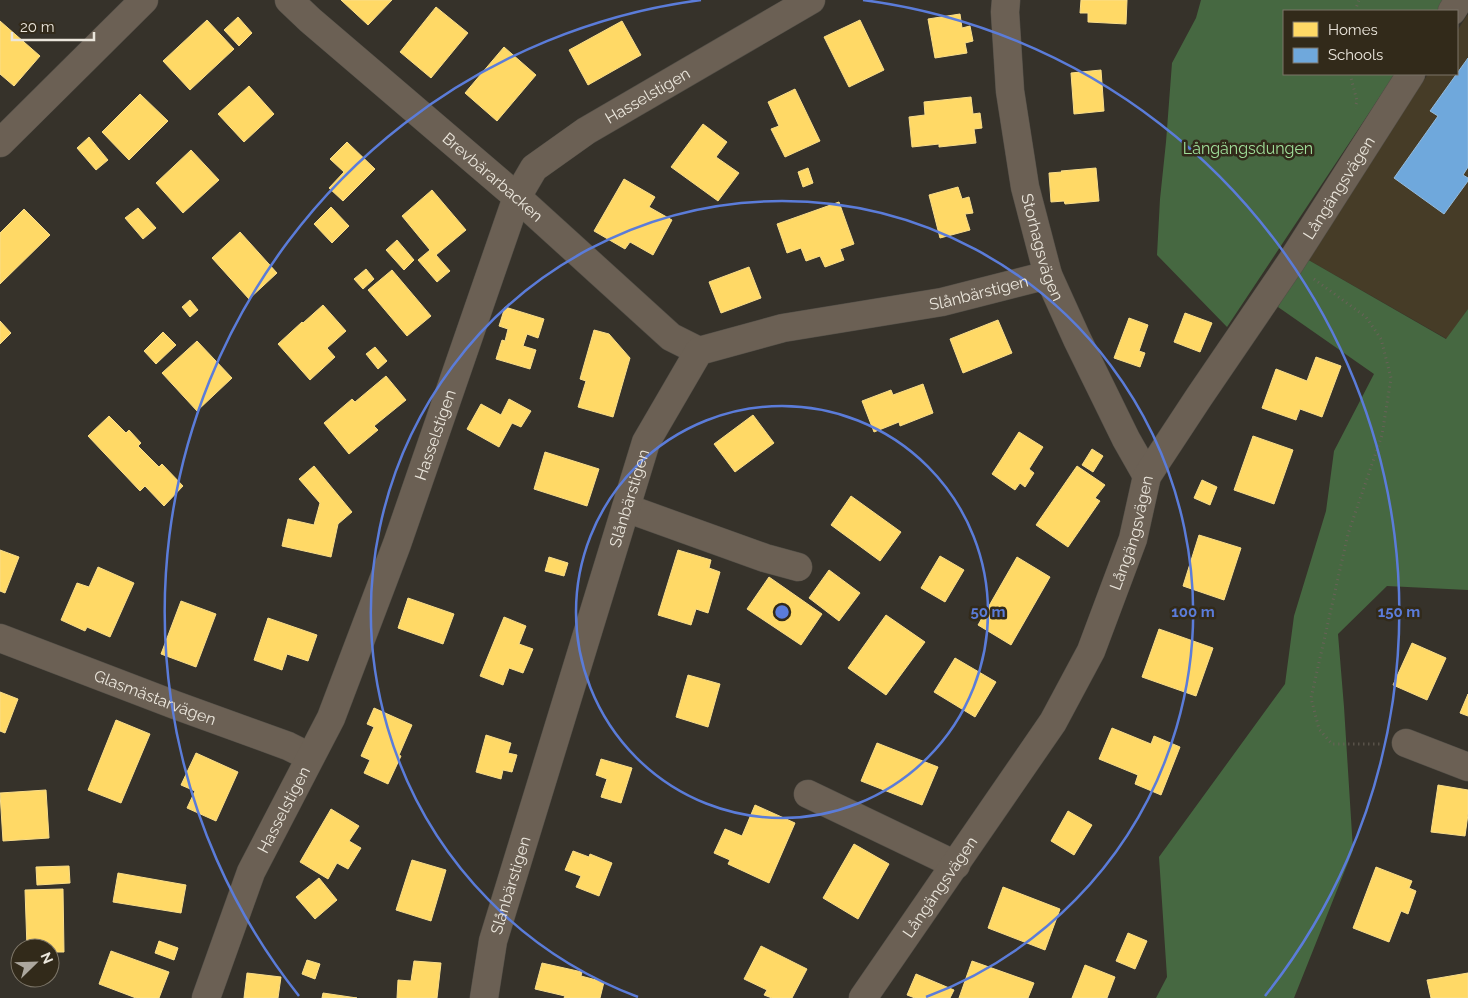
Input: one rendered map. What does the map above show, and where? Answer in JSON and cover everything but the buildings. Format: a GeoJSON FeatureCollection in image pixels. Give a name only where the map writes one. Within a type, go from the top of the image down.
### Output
{"type":"FeatureCollection","features":[{"type":"Feature","properties":{"kind":"street"},"geometry":{"type":"LineString","coordinates":[[0,143],[144,0]]}},
{"type":"Feature","properties":{"kind":"street","name":"Brevbärarbacken"},"geometry":{"type":"LineString","coordinates":[[289,0],[517,197],[671,337],[699,351]]}},
{"type":"Feature","properties":{"kind":"street","name":"Hasselstigen"},"geometry":{"type":"LineString","coordinates":[[206,998],[251,872],[331,718],[397,544],[517,197],[534,168],[586,131],[811,0]]}},
{"type":"Feature","properties":{"kind":"street","name":"Storhagsvägen"},"geometry":{"type":"LineString","coordinates":[[1006,0],[1005,12],[1010,91],[1023,177],[1048,275],[1077,339],[1147,476]]}},
{"type":"Feature","properties":{"kind":"street","name":"Långängsvägen"},"geometry":{"type":"LineString","coordinates":[[863,998],[1053,722],[1090,651],[1133,539],[1147,476],[1291,262],[1411,75]]}},
{"type":"Feature","properties":{"kind":"street","name":"Slånbärstigen"},"geometry":{"type":"LineString","coordinates":[[484,998],[493,941],[646,442],[699,351],[783,328],[942,302],[1048,275]]}},
{"type":"Feature","properties":{"kind":"street"},"geometry":{"type":"LineString","coordinates":[[626,508],[798,568]]}},
{"type":"Feature","properties":{"kind":"street","name":"Glasmästarvägen"},"geometry":{"type":"LineString","coordinates":[[0,638],[288,746],[310,757]]}},
{"type":"Feature","properties":{"kind":"street"},"geometry":{"type":"LineString","coordinates":[[1406,743],[1468,767]]}},
{"type":"Feature","properties":{"kind":"street"},"geometry":{"type":"LineString","coordinates":[[808,794],[956,865]]}},
{"type":"Feature","properties":{"kind":"path"},"geometry":{"type":"LineString","coordinates":[[1350,75],[1357,101]]}},
{"type":"Feature","properties":{"kind":"path"},"geometry":{"type":"LineString","coordinates":[[1291,262],[1366,317],[1381,339],[1391,378],[1382,435],[1348,534],[1311,698],[1319,728],[1332,744],[1406,743]]}},
{"type":"Feature","properties":{"kind":"shaded area"},"geometry":{"type":"Polygon","coordinates":[[[1468,14],[1468,309],[1447,339],[1305,258],[1427,75],[1458,75],[1458,29],[1468,14]]]}},
{"type":"Feature","properties":{"kind":"green space","name":"Långängsdungen"},"geometry":{"type":"Polygon","coordinates":[[[1201,0],[1444,0],[1438,10],[1283,10],[1283,75],[1394,75],[1227,327],[1157,255],[1172,63],[1196,18],[1201,0]]]}},
{"type":"Feature","properties":{"kind":"green space"},"geometry":{"type":"Polygon","coordinates":[[[1305,258],[1446,339],[1468,309],[1468,590],[1387,586],[1338,634],[1353,850],[1294,998],[1156,998],[1167,977],[1159,857],[1285,684],[1294,616],[1326,511],[1334,451],[1374,374],[1278,307],[1305,258]]]}}]}
